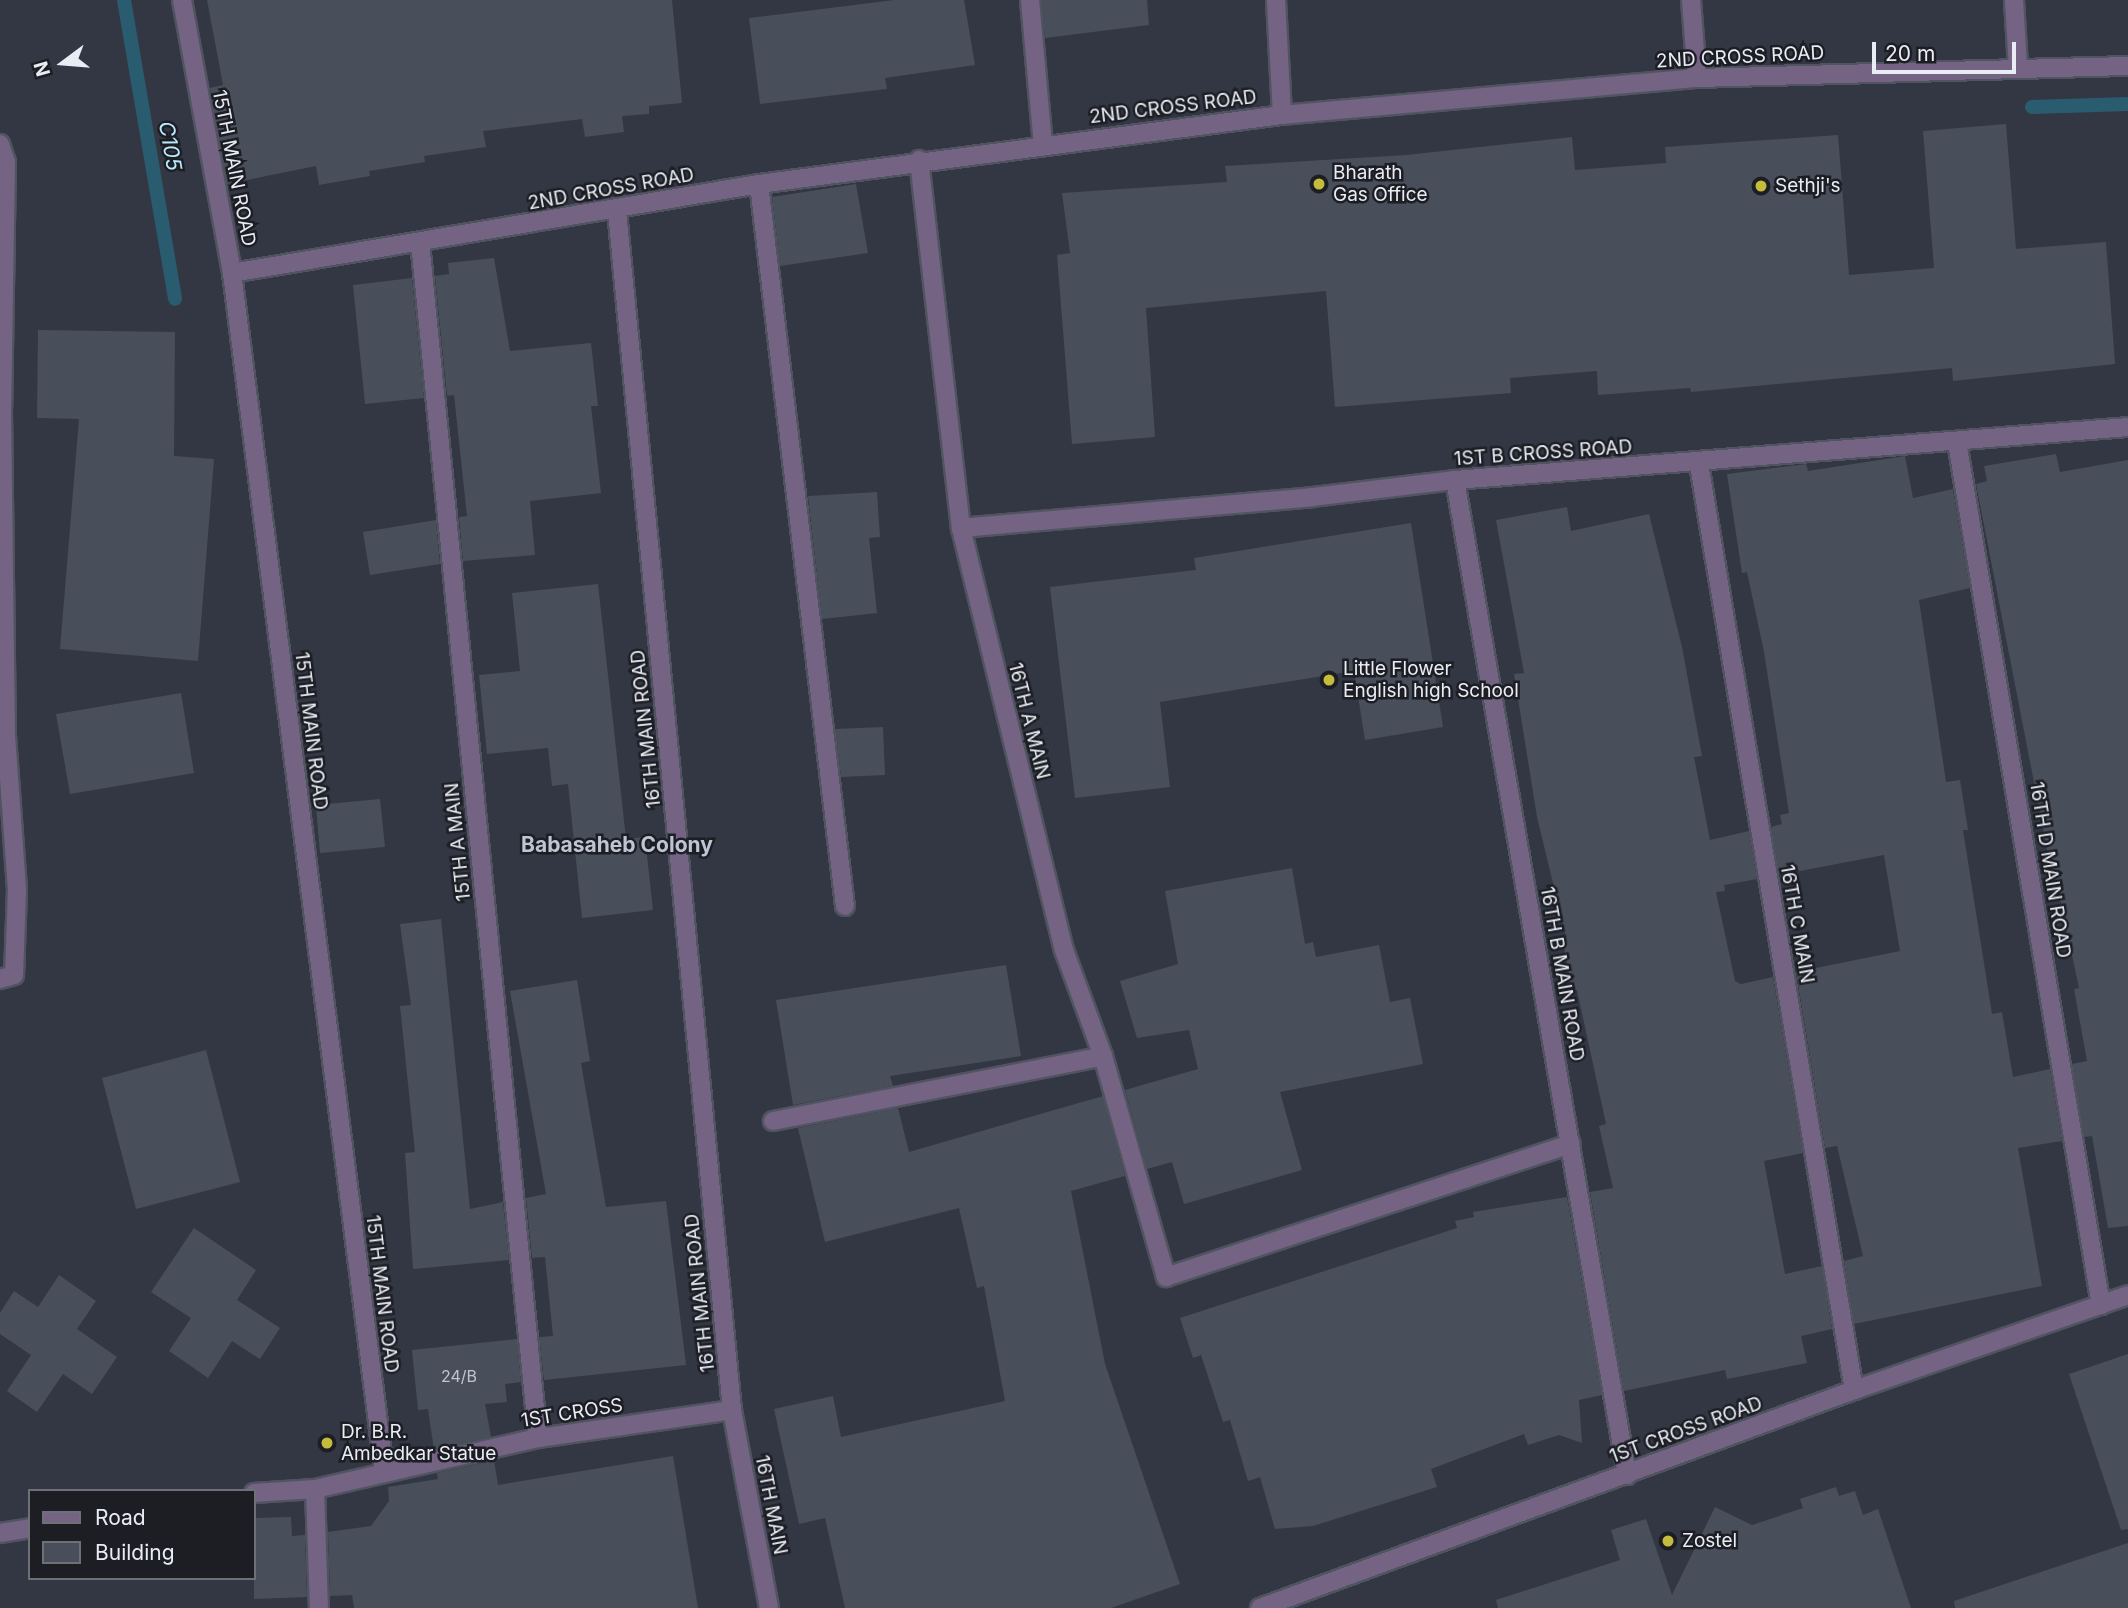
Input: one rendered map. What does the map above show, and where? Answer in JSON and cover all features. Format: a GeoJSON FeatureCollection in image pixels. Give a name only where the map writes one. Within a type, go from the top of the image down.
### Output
{"type":"FeatureCollection","features":[{"type":"Feature","properties":{"kind":"street","name":"15TH MAIN ROAD"},"geometry":{"type":"LineString","coordinates":[[182,0],[232,273],[384,1470]]}},
{"type":"Feature","properties":{"kind":"street"},"geometry":{"type":"LineString","coordinates":[[1030,0],[1043,145]]}},
{"type":"Feature","properties":{"kind":"street"},"geometry":{"type":"LineString","coordinates":[[1276,0],[1282,115]]}},
{"type":"Feature","properties":{"kind":"street"},"geometry":{"type":"LineString","coordinates":[[1691,0],[1697,78]]}},
{"type":"Feature","properties":{"kind":"street"},"geometry":{"type":"LineString","coordinates":[[2014,0],[2018,68]]}},
{"type":"Feature","properties":{"kind":"street","name":"2ND CROSS ROAD"},"geometry":{"type":"LineString","coordinates":[[232,273],[617,211],[759,184],[919,160],[1282,115],[1697,78],[2128,66]]}},
{"type":"Feature","properties":{"kind":"street"},"geometry":{"type":"LineString","coordinates":[[0,144],[6,162],[2,411],[6,736],[17,890],[14,975],[0,979]]}},
{"type":"Feature","properties":{"kind":"street","name":"16TH A MAIN"},"geometry":{"type":"LineString","coordinates":[[919,160],[961,528],[1064,950],[1103,1056],[1166,1277],[1571,1144]]}},
{"type":"Feature","properties":{"kind":"street"},"geometry":{"type":"LineString","coordinates":[[759,184],[845,906]]}},
{"type":"Feature","properties":{"kind":"street","name":"16TH MAIN ROAD"},"geometry":{"type":"LineString","coordinates":[[617,211],[732,1410]]}},
{"type":"Feature","properties":{"kind":"street","name":"15TH A MAIN"},"geometry":{"type":"LineString","coordinates":[[419,242],[538,1438]]}},
{"type":"Feature","properties":{"kind":"street","name":"1ST B CROSS ROAD"},"geometry":{"type":"LineString","coordinates":[[961,528],[1312,497],[1455,480],[1699,464],[2128,427]]}},
{"type":"Feature","properties":{"kind":"street","name":"16TH D MAIN ROAD"},"geometry":{"type":"LineString","coordinates":[[1957,442],[2101,1305]]}},
{"type":"Feature","properties":{"kind":"street","name":"16TH C MAIN"},"geometry":{"type":"LineString","coordinates":[[1699,464],[1854,1390]]}},
{"type":"Feature","properties":{"kind":"street","name":"16TH B MAIN ROAD"},"geometry":{"type":"LineString","coordinates":[[1455,480],[1627,1475]]}},
{"type":"Feature","properties":{"kind":"street"},"geometry":{"type":"LineString","coordinates":[[773,1121],[1103,1056]]}},
{"type":"Feature","properties":{"kind":"street","name":"1ST CROSS ROAD"},"geometry":{"type":"LineString","coordinates":[[1260,1608],[1854,1390],[2128,1296]]}},
{"type":"Feature","properties":{"kind":"street","name":"1ST CROSS"},"geometry":{"type":"LineString","coordinates":[[256,1493],[315,1489],[384,1470],[538,1438],[732,1410]]}},
{"type":"Feature","properties":{"kind":"street","name":"16TH MAIN"},"geometry":{"type":"LineString","coordinates":[[732,1410],[769,1608]]}},
{"type":"Feature","properties":{"kind":"street"},"geometry":{"type":"LineString","coordinates":[[315,1489],[319,1608]]}},
{"type":"Feature","properties":{"kind":"street"},"geometry":{"type":"LineString","coordinates":[[0,1533],[28,1528]]}},
{"type":"Feature","properties":{"kind":"building"},"geometry":{"type":"Polygon","coordinates":[[[207,0],[672,0],[682,103],[649,106],[649,114],[622,116],[624,132],[585,137],[582,119],[483,131],[486,147],[424,156],[425,162],[369,171],[370,176],[319,185],[316,166],[227,184],[210,88],[223,85],[207,0]]]}},
{"type":"Feature","properties":{"kind":"building"},"geometry":{"type":"Polygon","coordinates":[[[894,0],[964,0],[975,65],[885,78],[887,89],[760,104],[749,18],[894,0]]]}},
{"type":"Feature","properties":{"kind":"building"},"geometry":{"type":"Polygon","coordinates":[[[1041,0],[1147,0],[1149,25],[1045,38],[1041,0]]]}},
{"type":"Feature","properties":{"kind":"building"},"geometry":{"type":"Polygon","coordinates":[[[2006,124],[2016,249],[2106,242],[2115,364],[1953,381],[1952,368],[1691,392],[1690,388],[1598,395],[1597,371],[1510,378],[1511,393],[1335,407],[1326,291],[1146,308],[1155,437],[1072,444],[1057,255],[1070,253],[1062,193],[1227,182],[1225,166],[1406,155],[1572,137],[1575,170],[1666,163],[1665,147],[1838,135],[1849,275],[1934,268],[1923,131],[2006,124]]]}},
{"type":"Feature","properties":{"kind":"building"},"geometry":{"type":"Polygon","coordinates":[[[856,184],[868,253],[780,266],[772,197],[856,184]]]}},
{"type":"Feature","properties":{"kind":"building"},"geometry":{"type":"Polygon","coordinates":[[[494,258],[510,351],[591,343],[598,406],[591,406],[601,493],[530,501],[535,555],[463,561],[459,517],[467,516],[454,395],[447,396],[435,276],[449,274],[448,263],[494,258]]]}},
{"type":"Feature","properties":{"kind":"building"},"geometry":{"type":"Polygon","coordinates":[[[412,278],[424,398],[365,404],[353,285],[412,278]]]}},
{"type":"Feature","properties":{"kind":"building"},"geometry":{"type":"Polygon","coordinates":[[[38,330],[175,332],[174,456],[214,459],[198,661],[60,649],[79,419],[37,418],[38,330]]]}},
{"type":"Feature","properties":{"kind":"building"},"geometry":{"type":"Polygon","coordinates":[[[2056,454],[2060,472],[2128,460],[2128,1226],[2108,1228],[2092,1136],[2084,1137],[2072,1064],[2087,1061],[2074,989],[2079,988],[2057,885],[2054,885],[1976,484],[1987,481],[1984,466],[2056,454]]]}},
{"type":"Feature","properties":{"kind":"building"},"geometry":{"type":"Polygon","coordinates":[[[1905,456],[1913,498],[1953,489],[1970,588],[1919,600],[1946,782],[1960,780],[1968,830],[1963,830],[1992,1014],[2002,1012],[2013,1077],[2050,1069],[2062,1141],[2018,1148],[2042,1286],[1854,1324],[1844,1261],[1863,1256],[1837,1146],[1825,1148],[1796,972],[1900,951],[1884,855],[1779,875],[1771,827],[1782,824],[1780,815],[1789,813],[1764,652],[1747,572],[1742,573],[1727,474],[1806,464],[1808,471],[1905,456]]]}},
{"type":"Feature","properties":{"kind":"building"},"geometry":{"type":"Polygon","coordinates":[[[877,492],[880,537],[869,538],[877,613],[822,619],[808,496],[877,492]]]}},
{"type":"Feature","properties":{"kind":"building"},"geometry":{"type":"Polygon","coordinates":[[[1567,507],[1571,531],[1649,514],[1682,647],[1702,756],[1694,757],[1710,840],[1749,831],[1757,879],[1724,885],[1725,891],[1716,892],[1735,981],[1741,984],[1773,977],[1803,1153],[1764,1161],[1785,1274],[1822,1266],[1832,1329],[1801,1336],[1807,1363],[1727,1379],[1725,1370],[1624,1391],[1590,1192],[1613,1188],[1599,1126],[1606,1124],[1577,990],[1572,991],[1562,937],[1566,937],[1537,817],[1514,674],[1524,673],[1496,520],[1567,507]]]}},
{"type":"Feature","properties":{"kind":"building"},"geometry":{"type":"Polygon","coordinates":[[[436,520],[440,564],[370,575],[363,532],[436,520]]]}},
{"type":"Feature","properties":{"kind":"building"},"geometry":{"type":"Polygon","coordinates":[[[1411,523],[1443,727],[1365,740],[1354,671],[1160,702],[1170,787],[1075,798],[1050,587],[1196,570],[1194,558],[1411,523]]]}},
{"type":"Feature","properties":{"kind":"building"},"geometry":{"type":"Polygon","coordinates":[[[598,584],[626,839],[645,837],[653,910],[582,918],[568,784],[552,786],[548,748],[487,754],[479,675],[520,671],[512,593],[598,584]]]}},
{"type":"Feature","properties":{"kind":"building"},"geometry":{"type":"Polygon","coordinates":[[[181,693],[194,773],[70,794],[56,714],[181,693]]]}},
{"type":"Feature","properties":{"kind":"building"},"geometry":{"type":"Polygon","coordinates":[[[883,727],[885,775],[841,777],[835,729],[883,727]]]}},
{"type":"Feature","properties":{"kind":"building"},"geometry":{"type":"Polygon","coordinates":[[[380,799],[385,847],[320,853],[316,805],[380,799]]]}},
{"type":"Feature","properties":{"kind":"building"},"geometry":{"type":"Polygon","coordinates":[[[1292,868],[1305,944],[1313,942],[1316,957],[1379,945],[1390,1002],[1410,998],[1423,1064],[1280,1092],[1302,1170],[1184,1204],[1172,1162],[1147,1169],[1125,1090],[1198,1069],[1189,1030],[1137,1038],[1120,981],[1178,964],[1165,891],[1292,868]]]}},
{"type":"Feature","properties":{"kind":"building"},"geometry":{"type":"Polygon","coordinates":[[[441,919],[470,1209],[503,1202],[509,1260],[413,1269],[405,1153],[415,1152],[400,1006],[411,1005],[400,924],[441,919]]]}},
{"type":"Feature","properties":{"kind":"building"},"geometry":{"type":"Polygon","coordinates":[[[1006,965],[1021,1056],[890,1076],[893,1086],[793,1105],[776,1000],[1006,965]]]}},
{"type":"Feature","properties":{"kind":"building"},"geometry":{"type":"Polygon","coordinates":[[[577,980],[590,1061],[581,1063],[606,1207],[666,1201],[686,1365],[544,1380],[539,1337],[553,1336],[545,1257],[532,1258],[526,1198],[546,1194],[510,991],[577,980]]]}},
{"type":"Feature","properties":{"kind":"building"},"geometry":{"type":"Polygon","coordinates":[[[206,1050],[240,1182],[136,1209],[102,1078],[206,1050]]]}},
{"type":"Feature","properties":{"kind":"building"},"geometry":{"type":"Polygon","coordinates":[[[1103,1096],[1125,1176],[1071,1191],[1105,1364],[1180,1584],[1111,1608],[845,1608],[825,1518],[799,1524],[774,1409],[833,1396],[841,1437],[1005,1401],[984,1286],[977,1288],[959,1208],[825,1242],[798,1128],[898,1108],[909,1152],[1103,1096]]]}},
{"type":"Feature","properties":{"kind":"building"},"geometry":{"type":"Polygon","coordinates":[[[1567,1197],[1602,1395],[1579,1400],[1582,1443],[1559,1435],[1528,1445],[1524,1434],[1431,1469],[1437,1487],[1313,1526],[1275,1529],[1260,1477],[1248,1481],[1230,1420],[1223,1422],[1201,1355],[1193,1358],[1180,1318],[1457,1228],[1455,1221],[1474,1217],[1473,1212],[1567,1197]]]}},
{"type":"Feature","properties":{"kind":"building"},"geometry":{"type":"Polygon","coordinates":[[[194,1228],[256,1270],[237,1300],[280,1328],[260,1359],[232,1341],[208,1378],[169,1351],[191,1318],[151,1292],[194,1228]]]}},
{"type":"Feature","properties":{"kind":"building"},"geometry":{"type":"Polygon","coordinates":[[[59,1275],[96,1301],[77,1329],[117,1357],[92,1394],[63,1374],[37,1412],[7,1391],[31,1355],[0,1334],[0,1313],[14,1291],[38,1307],[59,1275]]]}},
{"type":"Feature","properties":{"kind":"building"},"geometry":{"type":"Polygon","coordinates":[[[517,1339],[521,1382],[505,1384],[507,1402],[485,1404],[491,1437],[434,1450],[428,1409],[418,1410],[412,1350],[517,1339]]]}},
{"type":"Feature","properties":{"kind":"building"},"geometry":{"type":"Polygon","coordinates":[[[2128,1354],[2128,1529],[2121,1530],[2069,1374],[2128,1354]]]}},
{"type":"Feature","properties":{"kind":"building"},"geometry":{"type":"Polygon","coordinates":[[[673,1456],[698,1608],[354,1608],[352,1595],[330,1596],[328,1532],[371,1526],[389,1501],[388,1487],[438,1479],[437,1473],[494,1460],[498,1485],[673,1456]]]}},
{"type":"Feature","properties":{"kind":"building"},"geometry":{"type":"Polygon","coordinates":[[[1836,1487],[1839,1496],[1855,1491],[1863,1515],[1878,1509],[1911,1608],[1498,1608],[1496,1600],[1620,1560],[1611,1530],[1646,1519],[1672,1595],[1715,1507],[1752,1525],[1803,1508],[1800,1499],[1836,1487]]]}},
{"type":"Feature","properties":{"kind":"building"},"geometry":{"type":"Polygon","coordinates":[[[291,1517],[292,1536],[305,1535],[307,1597],[254,1599],[256,1518],[291,1517]]]}},
{"type":"Feature","properties":{"kind":"building"},"geometry":{"type":"Polygon","coordinates":[[[2128,1543],[2128,1608],[1955,1608],[1954,1601],[2128,1543]]]}},
{"type":"Feature","properties":{"kind":"waterway","name":"C105"},"geometry":{"type":"LineString","coordinates":[[124,0],[175,299]]}},
{"type":"Feature","properties":{"kind":"waterway","name":"C105"},"geometry":{"type":"LineString","coordinates":[[2032,107],[2128,104]]}},
{"type":"Feature","properties":{"kind":"place","name":"Bharath Gas Office"},"geometry":{"type":"Point","coordinates":[1319,184]}},
{"type":"Feature","properties":{"kind":"place","name":"Sethji's"},"geometry":{"type":"Point","coordinates":[1761,186]}},
{"type":"Feature","properties":{"kind":"place","name":"Little Flower English high School"},"geometry":{"type":"Point","coordinates":[1329,680]}},
{"type":"Feature","properties":{"kind":"place","name":"Dr. B.R. Ambedkar Statue"},"geometry":{"type":"Point","coordinates":[327,1443]}},
{"type":"Feature","properties":{"kind":"place","name":"Zostel"},"geometry":{"type":"Point","coordinates":[1668,1541]}},
{"type":"Feature","properties":{"kind":"district","name":"Babasaheb Colony"},"geometry":{"type":"Point","coordinates":[617,845]}}]}
